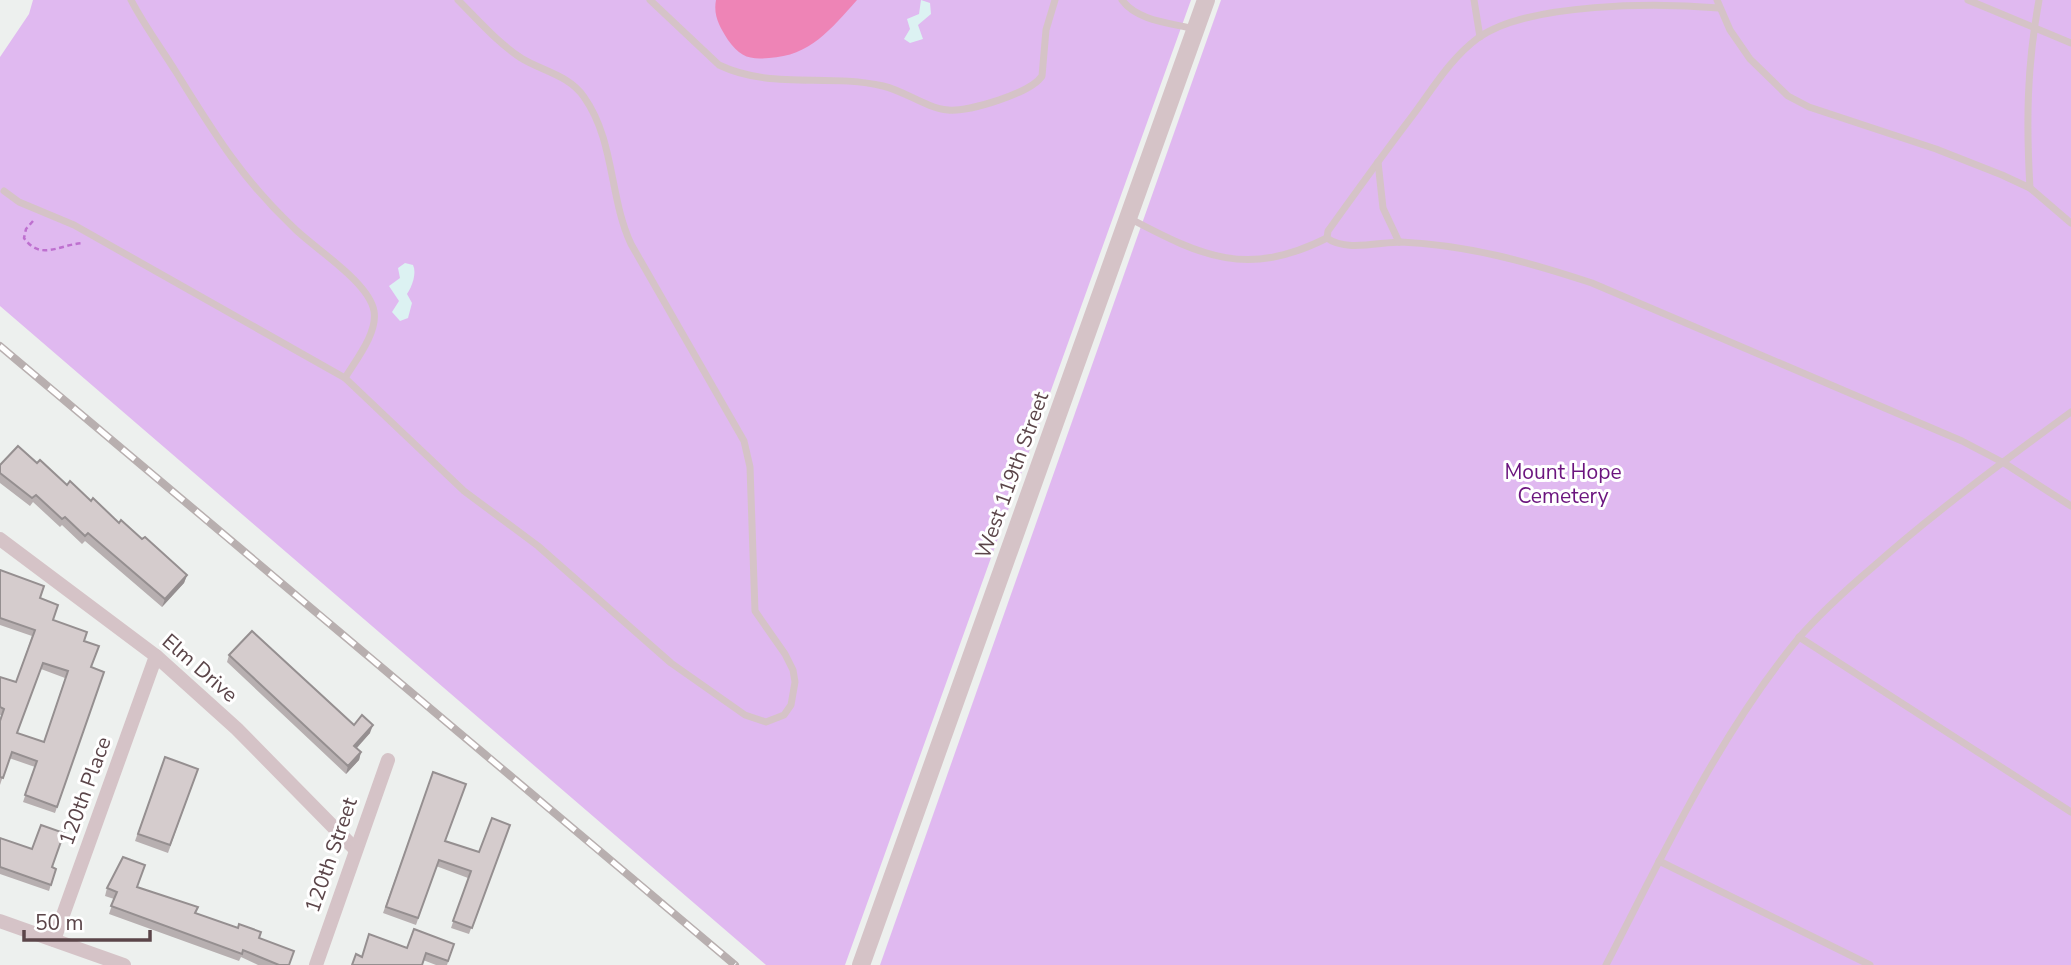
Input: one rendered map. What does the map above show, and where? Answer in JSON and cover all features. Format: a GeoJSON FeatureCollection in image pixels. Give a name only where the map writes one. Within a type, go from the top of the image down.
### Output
{"type":"FeatureCollection","features":[{"type":"Feature","properties":{"kind":"street","name":"West 119th Street"},"geometry":{"type":"LineString","coordinates":[[861,965],[1206,0]]}},
{"type":"Feature","properties":{"kind":"street","name":"Elm Drive"},"geometry":{"type":"LineString","coordinates":[[0,538],[156,656],[237,729],[355,849]]}},
{"type":"Feature","properties":{"kind":"street","name":"120th Place"},"geometry":{"type":"LineString","coordinates":[[54,940],[156,656]]}},
{"type":"Feature","properties":{"kind":"street","name":"120th Street"},"geometry":{"type":"LineString","coordinates":[[316,965],[388,760]]}},
{"type":"Feature","properties":{"kind":"street"},"geometry":{"type":"LineString","coordinates":[[0,921],[124,965]]}},
{"type":"Feature","properties":{"kind":"lane"},"geometry":{"type":"LineString","coordinates":[[131,0],[224,151],[246,179],[316,250],[362,288],[370,301],[374,310],[372,327],[345,379]]}},
{"type":"Feature","properties":{"kind":"lane"},"geometry":{"type":"LineString","coordinates":[[4,191],[19,202],[101,241],[345,379],[464,491],[538,546],[671,663],[746,715],[766,722],[784,715],[794,694],[793,670],[755,611],[750,467],[744,441],[631,244],[617,210],[610,160],[584,96],[563,78],[512,51],[458,0]]}},
{"type":"Feature","properties":{"kind":"lane"},"geometry":{"type":"LineString","coordinates":[[650,0],[719,65],[732,72],[771,80],[861,82],[886,86],[948,110],[965,109],[1013,95],[1038,82],[1042,76],[1046,30],[1055,0]]}},
{"type":"Feature","properties":{"kind":"lane"},"geometry":{"type":"LineString","coordinates":[[1122,0],[1128,8],[1146,17],[1196,29]]}},
{"type":"Feature","properties":{"kind":"lane"},"geometry":{"type":"LineString","coordinates":[[1474,0],[1480,37]]}},
{"type":"Feature","properties":{"kind":"lane"},"geometry":{"type":"LineString","coordinates":[[1968,0],[2071,43]]}},
{"type":"Feature","properties":{"kind":"lane"},"geometry":{"type":"LineString","coordinates":[[2030,188],[2026,114],[2039,0]]}},
{"type":"Feature","properties":{"kind":"lane"},"geometry":{"type":"LineString","coordinates":[[1327,238],[1328,231],[1444,72],[1480,37],[1529,18],[1568,11],[1718,4],[1750,59],[1788,96],[1810,107],[1969,160],[2030,188],[2071,223]]}},
{"type":"Feature","properties":{"kind":"lane"},"geometry":{"type":"LineString","coordinates":[[1378,161],[1383,208],[1399,242]]}},
{"type":"Feature","properties":{"kind":"lane"},"geometry":{"type":"LineString","coordinates":[[1128,218],[1209,256],[1249,262],[1304,249],[1327,238],[1342,244],[1399,242],[1480,250],[1531,262],[1592,283],[1908,416],[2004,463],[2071,506]]}},
{"type":"Feature","properties":{"kind":"lane"},"geometry":{"type":"LineString","coordinates":[[1606,965],[1702,780],[1736,724],[1799,637],[1884,557],[2071,412]]}},
{"type":"Feature","properties":{"kind":"lane"},"geometry":{"type":"LineString","coordinates":[[1799,637],[2071,812]]}},
{"type":"Feature","properties":{"kind":"lane"},"geometry":{"type":"LineString","coordinates":[[1660,861],[1870,965]]}},
{"type":"Feature","properties":{"kind":"path"},"geometry":{"type":"LineString","coordinates":[[49,215],[39,218],[26,229],[24,238],[36,250],[43,252],[101,241]]}},
{"type":"Feature","properties":{"kind":"green space"},"geometry":{"type":"Polygon","coordinates":[[[33,0],[1191,0],[845,965],[766,965],[0,306],[0,57],[29,14],[33,0]]]}},
{"type":"Feature","properties":{"kind":"green space","name":"Mount Hope Cemetery"},"geometry":{"type":"Polygon","coordinates":[[[1221,0],[2071,0],[2071,965],[880,965],[1221,0]]]}},
{"type":"Feature","properties":{"kind":"sand"},"geometry":{"type":"Polygon","coordinates":[[[921,0],[930,3],[931,14],[918,25],[923,39],[910,43],[904,39],[910,29],[907,19],[919,14],[921,0]]]}},
{"type":"Feature","properties":{"kind":"sand"},"geometry":{"type":"Polygon","coordinates":[[[405,263],[413,265],[414,268],[411,288],[407,294],[412,303],[408,318],[400,321],[392,312],[399,301],[389,286],[400,278],[398,268],[405,263]]]}},
{"type":"Feature","properties":{"kind":"shaded area"},"geometry":{"type":"Polygon","coordinates":[[[716,0],[857,0],[829,31],[808,46],[783,56],[751,58],[732,46],[725,35],[715,11],[716,0]]]}},
{"type":"Feature","properties":{"kind":"building"},"geometry":{"type":"Polygon","coordinates":[[[18,446],[37,463],[40,460],[67,485],[70,481],[91,501],[93,498],[119,523],[121,520],[142,539],[145,537],[187,575],[165,599],[88,533],[85,536],[36,495],[32,498],[0,473],[0,465],[18,446]]]}},
{"type":"Feature","properties":{"kind":"building"},"geometry":{"type":"Polygon","coordinates":[[[0,570],[44,586],[40,598],[58,605],[53,620],[87,632],[84,641],[99,646],[91,667],[104,672],[57,807],[25,795],[37,761],[12,752],[3,778],[0,777],[0,721],[4,709],[0,707],[0,677],[16,682],[35,630],[0,618],[0,570]],[[43,663],[17,733],[44,742],[68,671],[43,663]]]}},
{"type":"Feature","properties":{"kind":"building"},"geometry":{"type":"Polygon","coordinates":[[[252,631],[354,725],[362,715],[373,725],[354,746],[361,752],[348,766],[229,655],[252,631]]]}},
{"type":"Feature","properties":{"kind":"building"},"geometry":{"type":"Polygon","coordinates":[[[165,757],[198,769],[170,845],[138,834],[165,757]]]}},
{"type":"Feature","properties":{"kind":"building"},"geometry":{"type":"Polygon","coordinates":[[[433,772],[466,784],[445,841],[479,852],[492,818],[510,825],[472,928],[453,921],[471,871],[439,860],[418,918],[386,907],[433,772]]]}},
{"type":"Feature","properties":{"kind":"building"},"geometry":{"type":"Polygon","coordinates":[[[41,825],[64,833],[52,867],[56,869],[51,885],[0,867],[0,838],[32,849],[41,825]]]}},
{"type":"Feature","properties":{"kind":"building"},"geometry":{"type":"Polygon","coordinates":[[[123,857],[145,865],[137,887],[198,907],[195,913],[238,928],[239,924],[261,932],[259,938],[294,951],[289,965],[279,965],[243,950],[242,954],[111,906],[117,892],[107,888],[123,857]]]}},
{"type":"Feature","properties":{"kind":"building"},"geometry":{"type":"Polygon","coordinates":[[[414,929],[454,944],[448,961],[426,953],[422,965],[352,965],[356,954],[362,957],[369,934],[407,948],[414,929]]]}},
{"type":"Feature","properties":{"kind":"railway"},"geometry":{"type":"LineString","coordinates":[[0,346],[735,965]]}}]}
